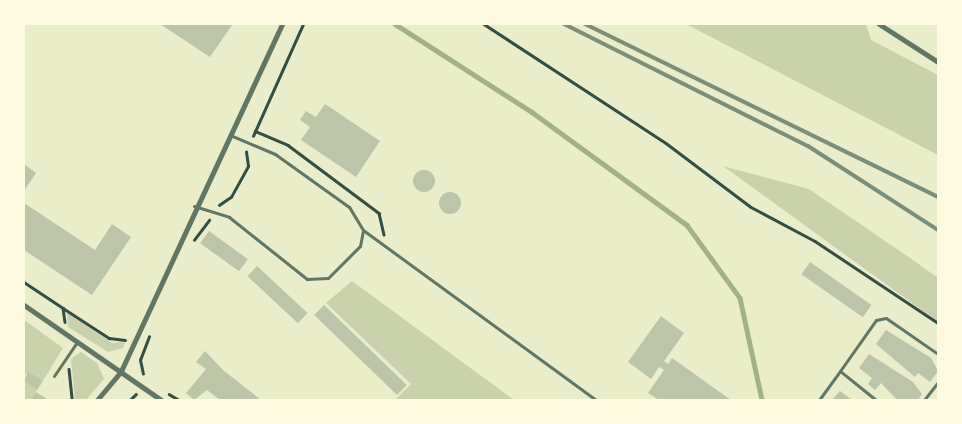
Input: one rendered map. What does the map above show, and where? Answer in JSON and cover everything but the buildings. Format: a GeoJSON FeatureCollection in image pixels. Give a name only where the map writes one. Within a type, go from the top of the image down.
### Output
{"type":"FeatureCollection","features":[{"type":"Feature","properties":{"kind":"street"},"geometry":{"type":"LineString","coordinates":[[97,400],[121,371],[194,206],[230,135],[282,24]]}},
{"type":"Feature","properties":{"kind":"street"},"geometry":{"type":"LineString","coordinates":[[879,24],[938,62]]}},
{"type":"Feature","properties":{"kind":"street"},"geometry":{"type":"LineString","coordinates":[[24,305],[161,400]]}},
{"type":"Feature","properties":{"kind":"lane"},"geometry":{"type":"LineString","coordinates":[[230,135],[275,154],[349,207],[363,230],[596,400]]}},
{"type":"Feature","properties":{"kind":"lane"},"geometry":{"type":"LineString","coordinates":[[194,206],[229,217],[278,259],[318,280],[339,271],[360,246],[363,230]]}},
{"type":"Feature","properties":{"kind":"lane"},"geometry":{"type":"LineString","coordinates":[[819,400],[876,320],[886,318],[938,354]]}},
{"type":"Feature","properties":{"kind":"lane"},"geometry":{"type":"LineString","coordinates":[[54,376],[77,342]]}},
{"type":"Feature","properties":{"kind":"lane"},"geometry":{"type":"LineString","coordinates":[[840,371],[876,400]]}},
{"type":"Feature","properties":{"kind":"lane"},"geometry":{"type":"LineString","coordinates":[[924,400],[938,382]]}},
{"type":"Feature","properties":{"kind":"path"},"geometry":{"type":"LineString","coordinates":[[484,24],[666,143],[751,207],[815,241],[938,323]]}},
{"type":"Feature","properties":{"kind":"path"},"geometry":{"type":"LineString","coordinates":[[255,131],[288,145],[379,212],[386,247]]}},
{"type":"Feature","properties":{"kind":"path"},"geometry":{"type":"LineString","coordinates":[[63,308],[108,338],[135,340],[146,344]]}},
{"type":"Feature","properties":{"kind":"green space"},"geometry":{"type":"Polygon","coordinates":[[[686,24],[866,24],[871,40],[938,75],[938,155],[686,24]]]}},
{"type":"Feature","properties":{"kind":"green space"},"geometry":{"type":"Polygon","coordinates":[[[723,166],[809,189],[938,278],[938,322],[723,166]]]}},
{"type":"Feature","properties":{"kind":"green space"},"geometry":{"type":"Polygon","coordinates":[[[352,281],[514,400],[395,400],[411,384],[326,303],[352,281]]]}},
{"type":"Feature","properties":{"kind":"green space"},"geometry":{"type":"Polygon","coordinates":[[[67,313],[112,343],[125,342],[123,348],[108,352],[68,327],[67,313]]]}},
{"type":"Feature","properties":{"kind":"green space"},"geometry":{"type":"Polygon","coordinates":[[[24,320],[63,348],[43,381],[28,371],[24,377],[24,320]]]}},
{"type":"Feature","properties":{"kind":"green space"},"geometry":{"type":"Polygon","coordinates":[[[81,352],[97,363],[104,379],[86,400],[75,400],[71,359],[81,352]]]}},
{"type":"Feature","properties":{"kind":"green space"},"geometry":{"type":"Polygon","coordinates":[[[24,381],[37,390],[30,400],[24,400],[24,381]]]}},
{"type":"Feature","properties":{"kind":"waterway"},"geometry":{"type":"LineString","coordinates":[[395,24],[532,112],[687,225],[740,298],[762,400]]}},
{"type":"Feature","properties":{"kind":"railway"},"geometry":{"type":"LineString","coordinates":[[564,24],[808,146],[938,230]]}},
{"type":"Feature","properties":{"kind":"railway"},"geometry":{"type":"LineString","coordinates":[[585,24],[938,197]]}}]}
